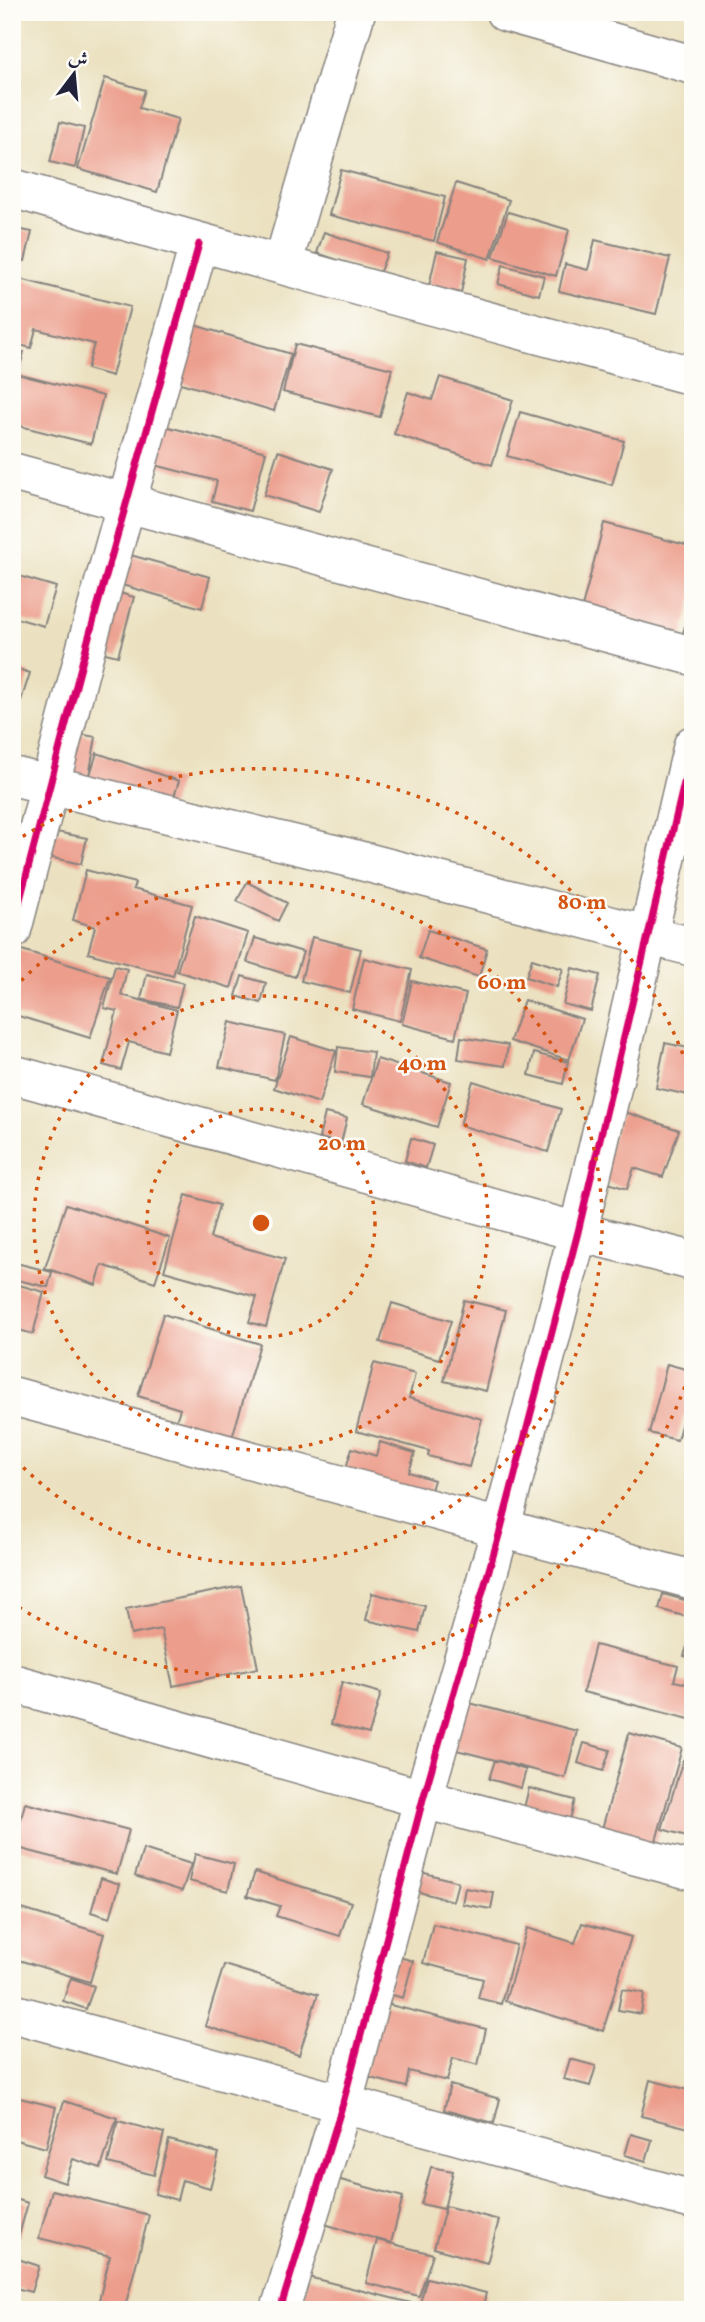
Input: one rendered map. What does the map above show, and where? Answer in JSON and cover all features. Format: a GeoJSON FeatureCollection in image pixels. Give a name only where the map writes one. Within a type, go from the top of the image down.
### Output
{"type":"FeatureCollection","features":[{"type":"Feature","properties":{"kind":"street"},"geometry":{"type":"LineString","coordinates":[[284,264],[356,12]]}},
{"type":"Feature","properties":{"kind":"street"},"geometry":{"type":"LineString","coordinates":[[505,12],[693,65]]}},
{"type":"Feature","properties":{"kind":"street"},"geometry":{"type":"LineString","coordinates":[[12,188],[199,244],[284,264],[692,375]]}},
{"type":"Feature","properties":{"kind":"street"},"geometry":{"type":"LineString","coordinates":[[12,930],[49,786],[199,244]]}},
{"type":"Feature","properties":{"kind":"street"},"geometry":{"type":"LineString","coordinates":[[12,472],[693,656]]}},
{"type":"Feature","properties":{"kind":"street"},"geometry":{"type":"LineString","coordinates":[[280,2310],[342,2103],[578,1233],[693,745]]}},
{"type":"Feature","properties":{"kind":"street"},"geometry":{"type":"LineString","coordinates":[[12,776],[346,857],[693,947]]}},
{"type":"Feature","properties":{"kind":"street"},"geometry":{"type":"LineString","coordinates":[[12,1074],[578,1233],[693,1261]]}},
{"type":"Feature","properties":{"kind":"street"},"geometry":{"type":"LineString","coordinates":[[12,1395],[693,1580]]}},
{"type":"Feature","properties":{"kind":"street"},"geometry":{"type":"LineString","coordinates":[[12,1683],[423,1799],[693,1871]]}},
{"type":"Feature","properties":{"kind":"street"},"geometry":{"type":"LineString","coordinates":[[12,2013],[693,2200]]}},
{"type":"Feature","properties":{"kind":"building"},"geometry":{"type":"Polygon","coordinates":[[[105,78],[145,90],[139,108],[178,119],[157,192],[78,169],[105,78]]]}},
{"type":"Feature","properties":{"kind":"building"},"geometry":{"type":"Polygon","coordinates":[[[60,122],[84,128],[75,168],[50,162],[60,122]]]}},
{"type":"Feature","properties":{"kind":"building"},"geometry":{"type":"Polygon","coordinates":[[[341,170],[445,197],[434,241],[329,215],[341,170]]]}},
{"type":"Feature","properties":{"kind":"building"},"geometry":{"type":"Polygon","coordinates":[[[456,183],[509,200],[490,259],[437,242],[456,183]]]}},
{"type":"Feature","properties":{"kind":"building"},"geometry":{"type":"Polygon","coordinates":[[[508,212],[569,230],[556,276],[493,257],[508,212]]]}},
{"type":"Feature","properties":{"kind":"building"},"geometry":{"type":"Polygon","coordinates":[[[12,228],[32,232],[25,261],[12,258],[12,228]]]}},
{"type":"Feature","properties":{"kind":"building"},"geometry":{"type":"Polygon","coordinates":[[[324,232],[387,253],[379,274],[317,253],[324,232]]]}},
{"type":"Feature","properties":{"kind":"building"},"geometry":{"type":"Polygon","coordinates":[[[595,240],[670,258],[656,314],[559,291],[565,264],[588,270],[595,240]]]}},
{"type":"Feature","properties":{"kind":"building"},"geometry":{"type":"Polygon","coordinates":[[[437,251],[468,258],[461,293],[429,286],[437,251]]]}},
{"type":"Feature","properties":{"kind":"building"},"geometry":{"type":"Polygon","coordinates":[[[503,265],[544,276],[539,295],[498,284],[503,265]]]}},
{"type":"Feature","properties":{"kind":"building"},"geometry":{"type":"Polygon","coordinates":[[[20,279],[130,307],[112,376],[87,369],[94,344],[36,329],[31,348],[12,343],[12,308],[20,279]]]}},
{"type":"Feature","properties":{"kind":"building"},"geometry":{"type":"Polygon","coordinates":[[[181,321],[291,354],[274,411],[164,378],[181,321]]]}},
{"type":"Feature","properties":{"kind":"building"},"geometry":{"type":"Polygon","coordinates":[[[295,344],[392,369],[380,417],[283,392],[295,344]]]}},
{"type":"Feature","properties":{"kind":"building"},"geometry":{"type":"Polygon","coordinates":[[[12,350],[24,352],[18,374],[12,372],[12,350]]]}},
{"type":"Feature","properties":{"kind":"building"},"geometry":{"type":"Polygon","coordinates":[[[17,374],[103,396],[91,444],[12,424],[12,391],[17,374]]]}},
{"type":"Feature","properties":{"kind":"building"},"geometry":{"type":"Polygon","coordinates":[[[440,377],[513,400],[492,465],[394,434],[408,392],[432,400],[440,377]]]}},
{"type":"Feature","properties":{"kind":"building"},"geometry":{"type":"Polygon","coordinates":[[[520,412],[624,441],[612,485],[507,456],[520,412]]]}},
{"type":"Feature","properties":{"kind":"building"},"geometry":{"type":"Polygon","coordinates":[[[157,424],[266,452],[250,511],[212,501],[217,481],[147,463],[157,424]]]}},
{"type":"Feature","properties":{"kind":"building"},"geometry":{"type":"Polygon","coordinates":[[[278,451],[333,469],[319,512],[264,495],[278,451]]]}},
{"type":"Feature","properties":{"kind":"building"},"geometry":{"type":"Polygon","coordinates":[[[604,523],[693,547],[693,597],[682,637],[582,607],[604,523]]]}},
{"type":"Feature","properties":{"kind":"building"},"geometry":{"type":"Polygon","coordinates":[[[123,553],[210,577],[202,608],[115,583],[123,553]]]}},
{"type":"Feature","properties":{"kind":"building"},"geometry":{"type":"Polygon","coordinates":[[[12,574],[56,587],[44,626],[12,617],[12,574]]]}},
{"type":"Feature","properties":{"kind":"building"},"geometry":{"type":"Polygon","coordinates":[[[112,591],[134,597],[118,656],[97,651],[112,591]]]}},
{"type":"Feature","properties":{"kind":"building"},"geometry":{"type":"Polygon","coordinates":[[[12,667],[30,673],[17,713],[12,711],[12,667]]]}},
{"type":"Feature","properties":{"kind":"building"},"geometry":{"type":"Polygon","coordinates":[[[73,733],[96,737],[89,776],[66,772],[73,733]]]}},
{"type":"Feature","properties":{"kind":"building"},"geometry":{"type":"Polygon","coordinates":[[[97,753],[179,781],[171,806],[89,778],[97,753]]]}},
{"type":"Feature","properties":{"kind":"building"},"geometry":{"type":"Polygon","coordinates":[[[46,830],[87,838],[81,864],[40,855],[46,830]]]}},
{"type":"Feature","properties":{"kind":"building"},"geometry":{"type":"Polygon","coordinates":[[[86,870],[135,883],[133,889],[192,905],[173,976],[88,953],[95,927],[73,920],[86,870]]]}},
{"type":"Feature","properties":{"kind":"building"},"geometry":{"type":"Polygon","coordinates":[[[247,882],[287,903],[278,921],[237,901],[247,882]]]}},
{"type":"Feature","properties":{"kind":"building"},"geometry":{"type":"Polygon","coordinates":[[[195,916],[248,933],[231,988],[177,971],[195,916]]]}},
{"type":"Feature","properties":{"kind":"building"},"geometry":{"type":"Polygon","coordinates":[[[428,930],[487,949],[479,977],[419,958],[428,930]]]}},
{"type":"Feature","properties":{"kind":"building"},"geometry":{"type":"Polygon","coordinates":[[[312,937],[361,949],[350,993],[301,981],[312,937]]]}},
{"type":"Feature","properties":{"kind":"building"},"geometry":{"type":"Polygon","coordinates":[[[255,938],[303,952],[295,977],[247,962],[255,938]]]}},
{"type":"Feature","properties":{"kind":"building"},"geometry":{"type":"Polygon","coordinates":[[[12,947],[110,977],[90,1038],[12,1014],[12,947]]]}},
{"type":"Feature","properties":{"kind":"building"},"geometry":{"type":"Polygon","coordinates":[[[364,958],[412,970],[400,1021],[352,1009],[364,958]]]}},
{"type":"Feature","properties":{"kind":"building"},"geometry":{"type":"Polygon","coordinates":[[[532,959],[563,969],[557,987],[526,977],[532,959]]]}},
{"type":"Feature","properties":{"kind":"building"},"geometry":{"type":"Polygon","coordinates":[[[115,966],[127,969],[121,995],[177,1010],[166,1052],[129,1042],[121,1070],[103,1065],[117,1011],[104,1008],[115,966]]]}},
{"type":"Feature","properties":{"kind":"building"},"geometry":{"type":"Polygon","coordinates":[[[572,968],[600,975],[591,1011],[563,1004],[572,968]]]}},
{"type":"Feature","properties":{"kind":"building"},"geometry":{"type":"Polygon","coordinates":[[[147,974],[183,983],[177,1007],[141,999],[147,974]]]}},
{"type":"Feature","properties":{"kind":"building"},"geometry":{"type":"Polygon","coordinates":[[[242,976],[266,983],[261,1003],[236,996],[242,976]]]}},
{"type":"Feature","properties":{"kind":"building"},"geometry":{"type":"Polygon","coordinates":[[[412,981],[466,994],[455,1038],[402,1024],[412,981]]]}},
{"type":"Feature","properties":{"kind":"building"},"geometry":{"type":"Polygon","coordinates":[[[524,1000],[582,1019],[569,1060],[510,1041],[524,1000]]]}},
{"type":"Feature","properties":{"kind":"building"},"geometry":{"type":"Polygon","coordinates":[[[230,1022],[285,1035],[275,1080],[219,1067],[230,1022]]]}},
{"type":"Feature","properties":{"kind":"building"},"geometry":{"type":"Polygon","coordinates":[[[291,1037],[336,1051],[319,1103],[274,1088],[291,1037]]]}},
{"type":"Feature","properties":{"kind":"building"},"geometry":{"type":"Polygon","coordinates":[[[461,1037],[508,1045],[505,1066],[458,1059],[461,1037]]]}},
{"type":"Feature","properties":{"kind":"building"},"geometry":{"type":"Polygon","coordinates":[[[665,1043],[693,1049],[693,1096],[656,1088],[665,1043]]]}},
{"type":"Feature","properties":{"kind":"building"},"geometry":{"type":"Polygon","coordinates":[[[338,1047],[373,1052],[370,1077],[335,1072],[338,1047]]]}},
{"type":"Feature","properties":{"kind":"building"},"geometry":{"type":"Polygon","coordinates":[[[534,1053],[568,1062],[563,1084],[529,1075],[534,1053]]]}},
{"type":"Feature","properties":{"kind":"building"},"geometry":{"type":"Polygon","coordinates":[[[377,1059],[451,1082],[437,1127],[363,1104],[377,1059]]]}},
{"type":"Feature","properties":{"kind":"building"},"geometry":{"type":"Polygon","coordinates":[[[473,1081],[561,1109],[548,1152],[460,1125],[473,1081]]]}},
{"type":"Feature","properties":{"kind":"building"},"geometry":{"type":"Polygon","coordinates":[[[622,1111],[679,1130],[663,1177],[634,1168],[627,1189],[599,1180],[622,1111]]]}},
{"type":"Feature","properties":{"kind":"building"},"geometry":{"type":"Polygon","coordinates":[[[325,1113],[347,1118],[341,1143],[319,1138],[325,1113]]]}},
{"type":"Feature","properties":{"kind":"building"},"geometry":{"type":"Polygon","coordinates":[[[411,1138],[433,1145],[426,1168],[405,1161],[411,1138]]]}},
{"type":"Feature","properties":{"kind":"building"},"geometry":{"type":"Polygon","coordinates":[[[186,1195],[219,1205],[210,1238],[285,1259],[266,1327],[249,1322],[257,1297],[164,1271],[186,1195]]]}},
{"type":"Feature","properties":{"kind":"building"},"geometry":{"type":"Polygon","coordinates":[[[66,1204],[170,1238],[155,1282],[102,1265],[96,1285],[45,1268],[66,1204]]]}},
{"type":"Feature","properties":{"kind":"building"},"geometry":{"type":"Polygon","coordinates":[[[12,1262],[52,1272],[48,1287],[12,1279],[12,1262]]]}},
{"type":"Feature","properties":{"kind":"building"},"geometry":{"type":"Polygon","coordinates":[[[12,1283],[44,1292],[33,1334],[12,1328],[12,1283]]]}},
{"type":"Feature","properties":{"kind":"building"},"geometry":{"type":"Polygon","coordinates":[[[464,1300],[506,1310],[486,1391],[444,1381],[464,1300]]]}},
{"type":"Feature","properties":{"kind":"building"},"geometry":{"type":"Polygon","coordinates":[[[392,1303],[451,1321],[439,1359],[380,1342],[392,1303]]]}},
{"type":"Feature","properties":{"kind":"building"},"geometry":{"type":"Polygon","coordinates":[[[163,1314],[260,1344],[231,1441],[175,1424],[180,1409],[138,1396],[163,1314]]]}},
{"type":"Feature","properties":{"kind":"building"},"geometry":{"type":"Polygon","coordinates":[[[374,1363],[415,1374],[409,1398],[482,1419],[469,1467],[428,1456],[429,1451],[356,1431],[374,1363]]]}},
{"type":"Feature","properties":{"kind":"building"},"geometry":{"type":"Polygon","coordinates":[[[667,1364],[693,1371],[693,1418],[684,1415],[677,1440],[649,1433],[667,1364]]]}},
{"type":"Feature","properties":{"kind":"building"},"geometry":{"type":"Polygon","coordinates":[[[380,1442],[415,1453],[409,1472],[434,1480],[427,1504],[343,1478],[352,1448],[376,1456],[380,1442]]]}},
{"type":"Feature","properties":{"kind":"building"},"geometry":{"type":"Polygon","coordinates":[[[241,1586],[258,1668],[173,1686],[161,1629],[131,1635],[126,1609],[241,1586]]]}},
{"type":"Feature","properties":{"kind":"building"},"geometry":{"type":"Polygon","coordinates":[[[372,1593],[425,1606],[419,1632],[366,1620],[372,1593]]]}},
{"type":"Feature","properties":{"kind":"building"},"geometry":{"type":"Polygon","coordinates":[[[663,1594],[692,1602],[687,1617],[659,1609],[663,1594]]]}},
{"type":"Feature","properties":{"kind":"building"},"geometry":{"type":"Polygon","coordinates":[[[693,1628],[693,1658],[684,1656],[693,1628]]]}},
{"type":"Feature","properties":{"kind":"building"},"geometry":{"type":"Polygon","coordinates":[[[595,1645],[678,1666],[674,1681],[693,1685],[693,1720],[583,1692],[595,1645]]]}},
{"type":"Feature","properties":{"kind":"building"},"geometry":{"type":"Polygon","coordinates":[[[342,1682],[381,1693],[369,1734],[331,1724],[342,1682]]]}},
{"type":"Feature","properties":{"kind":"building"},"geometry":{"type":"Polygon","coordinates":[[[462,1701],[577,1731],[565,1778],[449,1748],[462,1701]]]}},
{"type":"Feature","properties":{"kind":"building"},"geometry":{"type":"Polygon","coordinates":[[[629,1733],[682,1748],[649,1866],[596,1850],[629,1733]]]}},
{"type":"Feature","properties":{"kind":"building"},"geometry":{"type":"Polygon","coordinates":[[[584,1743],[610,1750],[603,1771],[578,1763],[584,1743]]]}},
{"type":"Feature","properties":{"kind":"building"},"geometry":{"type":"Polygon","coordinates":[[[495,1760],[526,1770],[521,1788],[489,1779],[495,1760]]]}},
{"type":"Feature","properties":{"kind":"building"},"geometry":{"type":"Polygon","coordinates":[[[683,1760],[693,1763],[693,1838],[662,1829],[683,1760]]]}},
{"type":"Feature","properties":{"kind":"building"},"geometry":{"type":"Polygon","coordinates":[[[529,1788],[575,1800],[569,1823],[523,1812],[529,1788]]]}},
{"type":"Feature","properties":{"kind":"building"},"geometry":{"type":"Polygon","coordinates":[[[25,1803],[129,1830],[117,1874],[14,1847],[25,1803]]]}},
{"type":"Feature","properties":{"kind":"building"},"geometry":{"type":"Polygon","coordinates":[[[143,1849],[191,1864],[182,1891],[135,1876],[143,1849]]]}},
{"type":"Feature","properties":{"kind":"building"},"geometry":{"type":"Polygon","coordinates":[[[195,1854],[234,1864],[228,1891],[189,1881],[195,1854]]]}},
{"type":"Feature","properties":{"kind":"building"},"geometry":{"type":"Polygon","coordinates":[[[255,1872],[351,1902],[340,1936],[276,1916],[280,1906],[247,1896],[255,1872]]]}},
{"type":"Feature","properties":{"kind":"building"},"geometry":{"type":"Polygon","coordinates":[[[421,1872],[458,1882],[453,1901],[415,1891],[421,1872]]]}},
{"type":"Feature","properties":{"kind":"building"},"geometry":{"type":"Polygon","coordinates":[[[101,1878],[120,1884],[110,1918],[91,1912],[101,1878]]]}},
{"type":"Feature","properties":{"kind":"building"},"geometry":{"type":"Polygon","coordinates":[[[465,1888],[494,1893],[491,1909],[462,1904],[465,1888]]]}},
{"type":"Feature","properties":{"kind":"building"},"geometry":{"type":"Polygon","coordinates":[[[12,1906],[104,1934],[90,1982],[12,1958],[12,1906]]]}},
{"type":"Feature","properties":{"kind":"building"},"geometry":{"type":"Polygon","coordinates":[[[582,1923],[631,1937],[603,2031],[505,2001],[527,1928],[575,1943],[582,1923]]]}},
{"type":"Feature","properties":{"kind":"building"},"geometry":{"type":"Polygon","coordinates":[[[433,1924],[516,1945],[501,2004],[478,1998],[483,1979],[423,1963],[433,1924]]]}},
{"type":"Feature","properties":{"kind":"building"},"geometry":{"type":"Polygon","coordinates":[[[396,1956],[413,1961],[403,1998],[386,1993],[396,1956]]]}},
{"type":"Feature","properties":{"kind":"building"},"geometry":{"type":"Polygon","coordinates":[[[224,1965],[318,1994],[299,2055],[205,2026],[224,1965]]]}},
{"type":"Feature","properties":{"kind":"building"},"geometry":{"type":"Polygon","coordinates":[[[71,1978],[94,1986],[86,2009],[63,2001],[71,1978]]]}},
{"type":"Feature","properties":{"kind":"building"},"geometry":{"type":"Polygon","coordinates":[[[622,1989],[644,1993],[641,2014],[618,2010],[622,1989]]]}},
{"type":"Feature","properties":{"kind":"building"},"geometry":{"type":"Polygon","coordinates":[[[382,2003],[486,2029],[478,2065],[453,2058],[447,2081],[409,2071],[406,2087],[363,2076],[382,2003]]]}},
{"type":"Feature","properties":{"kind":"building"},"geometry":{"type":"Polygon","coordinates":[[[570,2059],[596,2066],[590,2086],[564,2079],[570,2059]]]}},
{"type":"Feature","properties":{"kind":"building"},"geometry":{"type":"Polygon","coordinates":[[[650,2080],[693,2091],[693,2129],[641,2116],[650,2080]]]}},
{"type":"Feature","properties":{"kind":"building"},"geometry":{"type":"Polygon","coordinates":[[[450,2085],[500,2099],[494,2123],[444,2110],[450,2085]]]}},
{"type":"Feature","properties":{"kind":"building"},"geometry":{"type":"Polygon","coordinates":[[[12,2096],[56,2107],[46,2148],[12,2139],[12,2096]]]}},
{"type":"Feature","properties":{"kind":"building"},"geometry":{"type":"Polygon","coordinates":[[[64,2101],[117,2118],[101,2168],[73,2159],[65,2183],[41,2175],[64,2101]]]}},
{"type":"Feature","properties":{"kind":"building"},"geometry":{"type":"Polygon","coordinates":[[[118,2121],[164,2133],[154,2175],[108,2163],[118,2121]]]}},
{"type":"Feature","properties":{"kind":"building"},"geometry":{"type":"Polygon","coordinates":[[[631,2134],[652,2140],[646,2161],[625,2155],[631,2134]]]}},
{"type":"Feature","properties":{"kind":"building"},"geometry":{"type":"Polygon","coordinates":[[[169,2140],[219,2153],[210,2188],[182,2180],[177,2200],[155,2194],[169,2140]]]}},
{"type":"Feature","properties":{"kind":"building"},"geometry":{"type":"Polygon","coordinates":[[[431,2167],[453,2171],[444,2209],[421,2204],[431,2167]]]}},
{"type":"Feature","properties":{"kind":"building"},"geometry":{"type":"Polygon","coordinates":[[[337,2179],[403,2197],[391,2243],[324,2224],[337,2179]]]}},
{"type":"Feature","properties":{"kind":"building"},"geometry":{"type":"Polygon","coordinates":[[[52,2190],[149,2215],[125,2307],[99,2300],[110,2256],[39,2238],[52,2190]]]}},
{"type":"Feature","properties":{"kind":"building"},"geometry":{"type":"Polygon","coordinates":[[[12,2198],[28,2203],[16,2246],[12,2245],[12,2198]]]}},
{"type":"Feature","properties":{"kind":"building"},"geometry":{"type":"Polygon","coordinates":[[[446,2206],[499,2220],[487,2263],[434,2248],[446,2206]]]}},
{"type":"Feature","properties":{"kind":"building"},"geometry":{"type":"Polygon","coordinates":[[[377,2240],[433,2254],[419,2296],[366,2283],[377,2240]]]}},
{"type":"Feature","properties":{"kind":"building"},"geometry":{"type":"Polygon","coordinates":[[[18,2259],[39,2266],[31,2292],[12,2287],[18,2259]]]}},
{"type":"Feature","properties":{"kind":"building"},"geometry":{"type":"Polygon","coordinates":[[[308,2277],[415,2304],[413,2310],[300,2310],[308,2277]]]}},
{"type":"Feature","properties":{"kind":"building"},"geometry":{"type":"Polygon","coordinates":[[[427,2278],[486,2293],[482,2310],[418,2310],[427,2278]]]}},
{"type":"Feature","properties":{"kind":"cycle path"},"geometry":{"type":"LineString","coordinates":[[12,930],[88,640],[199,244]]}},
{"type":"Feature","properties":{"kind":"cycle path"},"geometry":{"type":"LineString","coordinates":[[280,2310],[343,2103],[423,1799],[501,1528],[578,1232],[693,745]]}}]}
